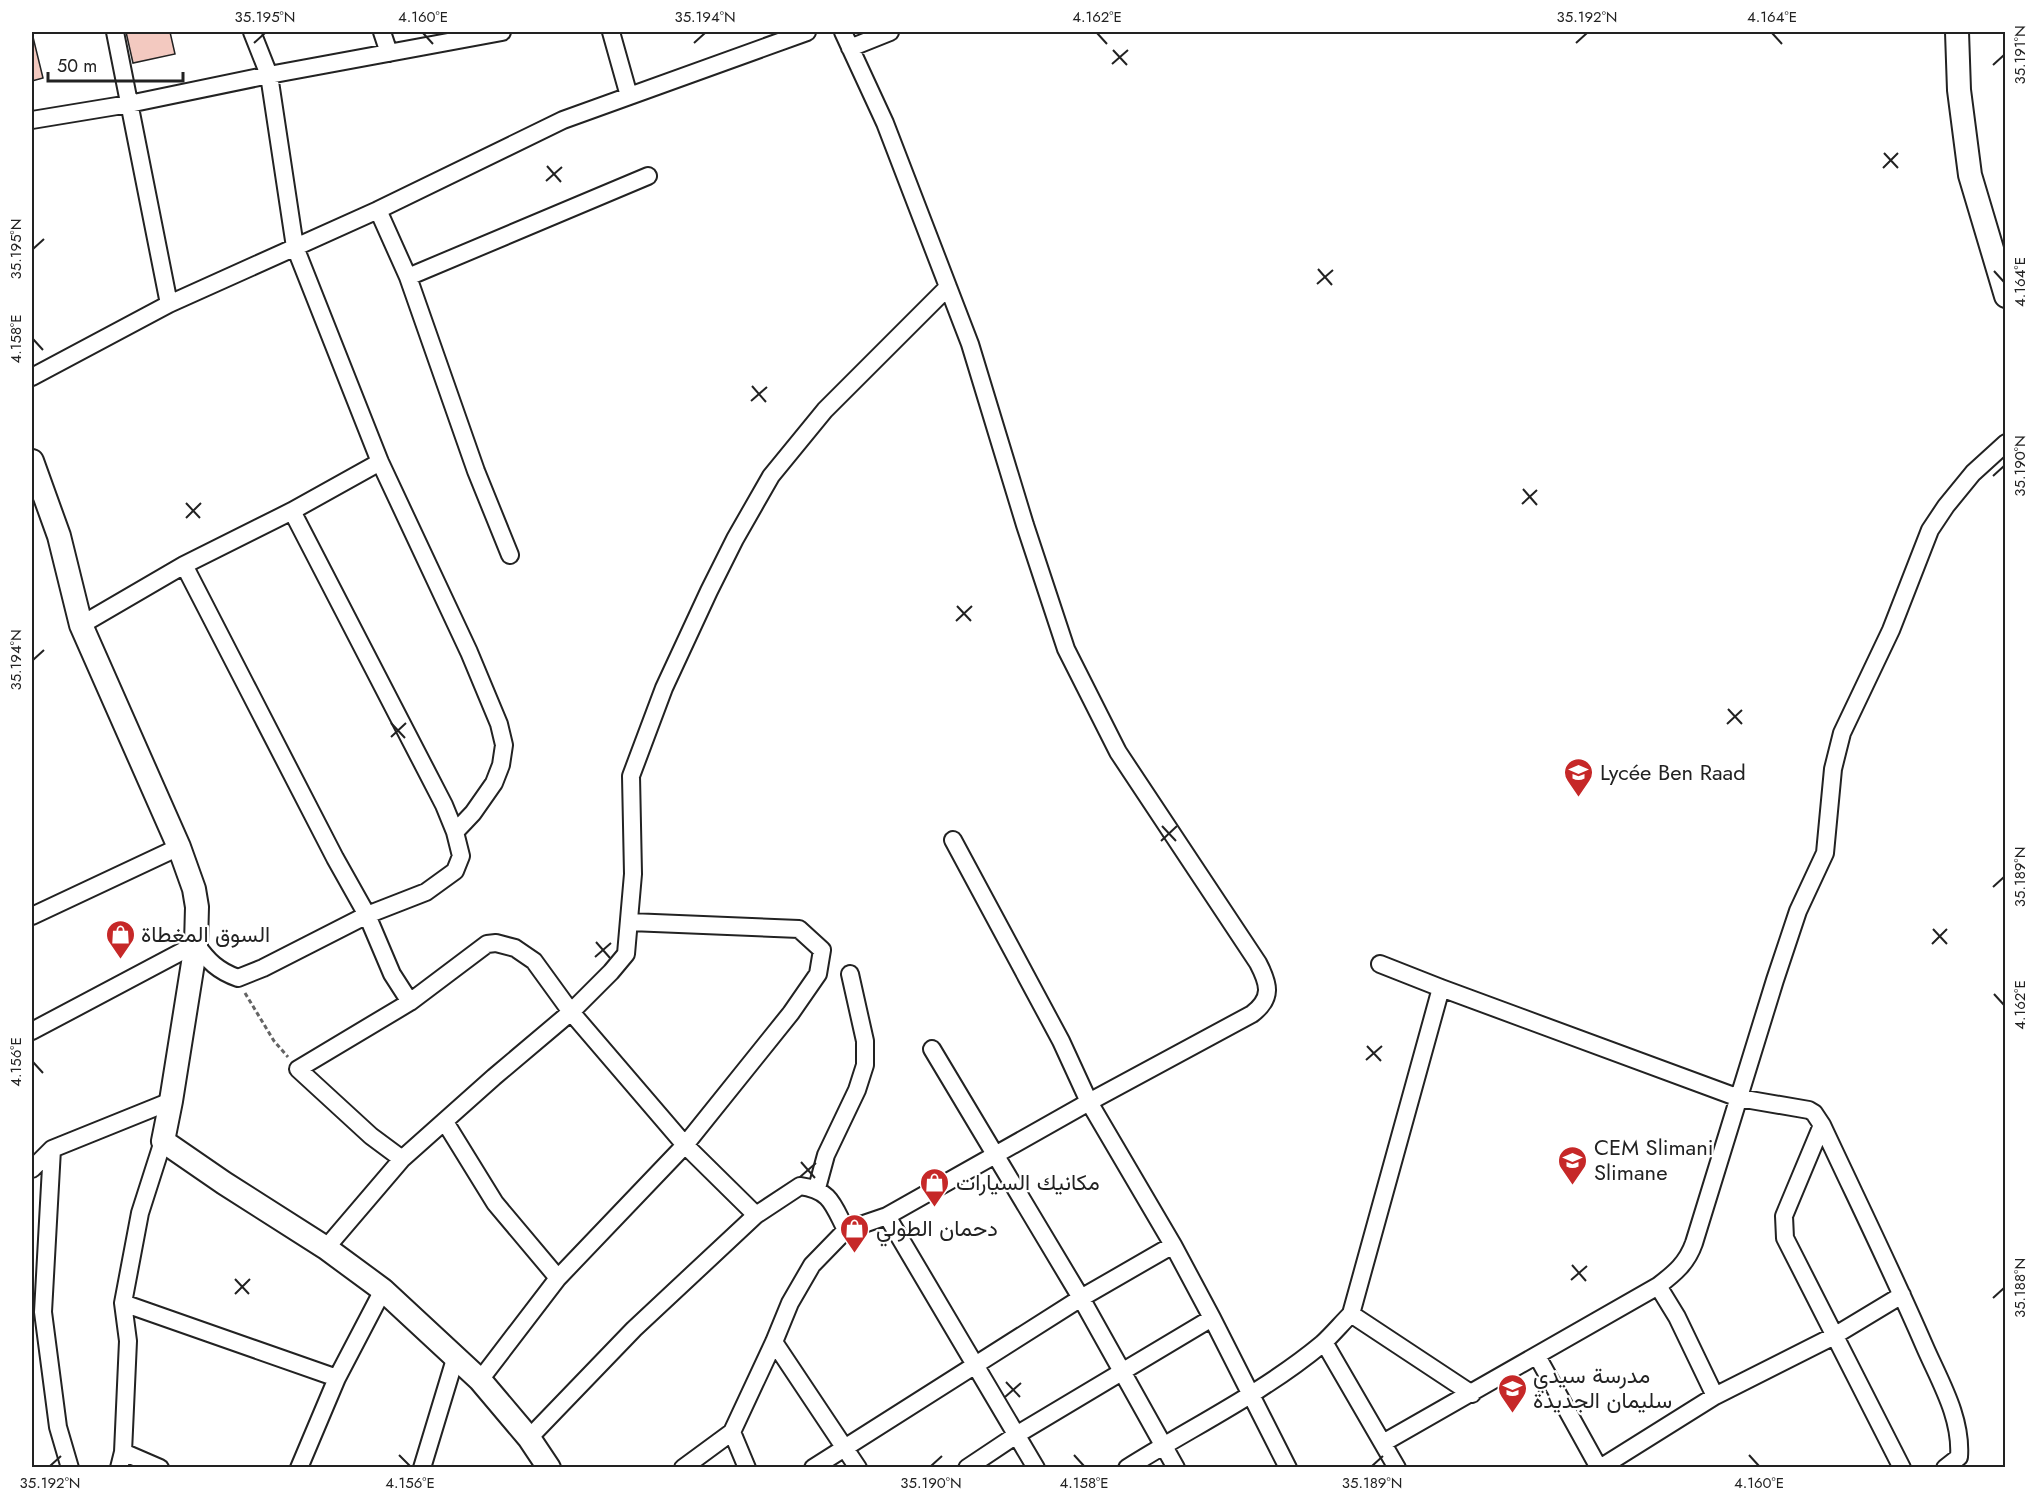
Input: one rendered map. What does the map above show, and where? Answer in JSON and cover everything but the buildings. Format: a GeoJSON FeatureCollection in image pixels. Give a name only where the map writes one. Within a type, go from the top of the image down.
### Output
{"type":"FeatureCollection","features":[{"type":"Feature","properties":{"kind":"street"},"geometry":{"type":"LineString","coordinates":[[115,32],[168,304]]}},
{"type":"Feature","properties":{"kind":"street"},"geometry":{"type":"LineString","coordinates":[[252,32],[269,75],[295,247],[380,462],[469,652],[499,724],[504,745],[501,765],[494,783],[473,813],[455,832]]}},
{"type":"Feature","properties":{"kind":"street"},"geometry":{"type":"LineString","coordinates":[[382,32],[389,53]]}},
{"type":"Feature","properties":{"kind":"street"},"geometry":{"type":"LineString","coordinates":[[32,120],[129,104],[269,75],[502,32]]}},
{"type":"Feature","properties":{"kind":"street"},"geometry":{"type":"LineString","coordinates":[[611,32],[629,96]]}},
{"type":"Feature","properties":{"kind":"street"},"geometry":{"type":"LineString","coordinates":[[32,377],[168,304],[378,210],[563,120],[807,32]]}},
{"type":"Feature","properties":{"kind":"street"},"geometry":{"type":"LineString","coordinates":[[683,1467],[732,1432],[790,1303],[812,1265],[846,1230],[887,1216],[1089,1102],[1252,1014],[1262,1006],[1267,994],[1266,979],[1258,963],[1118,752],[1066,649],[1025,525],[970,344],[885,123],[843,32]]}},
{"type":"Feature","properties":{"kind":"street"},"geometry":{"type":"LineString","coordinates":[[850,48],[890,32]]}},
{"type":"Feature","properties":{"kind":"street"},"geometry":{"type":"LineString","coordinates":[[1958,32],[1959,90],[1970,175],[2006,296]]}},
{"type":"Feature","properties":{"kind":"street"},"geometry":{"type":"LineString","coordinates":[[408,277],[648,176]]}},
{"type":"Feature","properties":{"kind":"street"},"geometry":{"type":"LineString","coordinates":[[378,210],[408,277],[476,471],[510,555]]}},
{"type":"Feature","properties":{"kind":"street"},"geometry":{"type":"LineString","coordinates":[[326,1248],[402,1159],[571,1012],[626,954],[633,874],[631,776],[664,688],[735,539],[771,476],[825,410],[948,286]]}},
{"type":"Feature","properties":{"kind":"street"},"geometry":{"type":"LineString","coordinates":[[1383,1443],[1658,1286],[1680,1268],[1690,1253],[1795,921],[1825,853],[1833,769],[1842,733],[1891,630],[1930,530],[1973,473],[2006,443]]}},
{"type":"Feature","properties":{"kind":"street"},"geometry":{"type":"LineString","coordinates":[[32,461],[59,536],[81,625],[179,847],[194,889],[196,944],[171,1101],[163,1141],[140,1213],[123,1303],[128,1341],[121,1460],[160,1467]]}},
{"type":"Feature","properties":{"kind":"street"},"geometry":{"type":"LineString","coordinates":[[81,625],[184,565],[292,511],[380,462]]}},
{"type":"Feature","properties":{"kind":"street"},"geometry":{"type":"LineString","coordinates":[[196,944],[216,968],[238,978],[263,968],[368,915],[426,892],[455,872],[461,856],[455,832],[444,805],[292,511]]}},
{"type":"Feature","properties":{"kind":"street"},"geometry":{"type":"LineString","coordinates":[[184,565],[335,858],[368,915],[392,974],[410,1002]]}},
{"type":"Feature","properties":{"kind":"street"},"geometry":{"type":"LineString","coordinates":[[952,840],[1061,1041],[1089,1102],[1173,1245],[1288,1467]]}},
{"type":"Feature","properties":{"kind":"street"},"geometry":{"type":"LineString","coordinates":[[32,916],[179,847]]}},
{"type":"Feature","properties":{"kind":"street"},"geometry":{"type":"LineString","coordinates":[[480,1380],[558,1278],[685,1145],[791,1013],[818,974],[822,950],[799,929],[630,922]]}},
{"type":"Feature","properties":{"kind":"street"},"geometry":{"type":"LineString","coordinates":[[402,1159],[371,1136],[298,1069],[410,1002],[487,944],[496,943],[515,948],[534,961],[571,1012],[685,1145],[756,1215]]}},
{"type":"Feature","properties":{"kind":"street"},"geometry":{"type":"LineString","coordinates":[[32,1031],[196,944]]}},
{"type":"Feature","properties":{"kind":"street"},"geometry":{"type":"LineString","coordinates":[[1380,964],[1739,1098],[1804,1108],[1814,1113],[1822,1125],[1902,1294],[1958,1429],[1959,1457],[1945,1467]]}},
{"type":"Feature","properties":{"kind":"street"},"geometry":{"type":"LineString","coordinates":[[818,1188],[826,1155],[857,1090],[865,1065],[865,1041],[850,974]]}},
{"type":"Feature","properties":{"kind":"street"},"geometry":{"type":"LineString","coordinates":[[1127,1467],[1250,1395],[1293,1366],[1324,1342],[1351,1314],[1441,988]]}},
{"type":"Feature","properties":{"kind":"street"},"geometry":{"type":"LineString","coordinates":[[932,1049],[1081,1298],[1162,1446],[1176,1467]]}},
{"type":"Feature","properties":{"kind":"street"},"geometry":{"type":"LineString","coordinates":[[32,1169],[52,1149],[171,1101]]}},
{"type":"Feature","properties":{"kind":"street"},"geometry":{"type":"LineString","coordinates":[[445,1122],[495,1203],[558,1278]]}},
{"type":"Feature","properties":{"kind":"street"},"geometry":{"type":"LineString","coordinates":[[1822,1125],[1784,1216],[1783,1228],[1791,1252],[1902,1467]]}},
{"type":"Feature","properties":{"kind":"street"},"geometry":{"type":"LineString","coordinates":[[163,1141],[224,1184],[326,1248],[383,1290],[480,1380],[529,1438],[549,1467]]}},
{"type":"Feature","properties":{"kind":"street"},"geometry":{"type":"LineString","coordinates":[[52,1149],[43,1312],[58,1427],[70,1467]]}},
{"type":"Feature","properties":{"kind":"street"},"geometry":{"type":"LineString","coordinates":[[529,1438],[634,1329],[756,1215],[800,1186],[818,1188],[832,1202],[846,1230]]}},
{"type":"Feature","properties":{"kind":"street"},"geometry":{"type":"LineString","coordinates":[[887,1216],[1036,1467]]}},
{"type":"Feature","properties":{"kind":"street"},"geometry":{"type":"LineString","coordinates":[[813,1467],[1081,1298],[1173,1245]]}},
{"type":"Feature","properties":{"kind":"street"},"geometry":{"type":"LineString","coordinates":[[1658,1286],[1677,1317],[1715,1396]]}},
{"type":"Feature","properties":{"kind":"street"},"geometry":{"type":"LineString","coordinates":[[299,1467],[337,1378],[383,1290]]}},
{"type":"Feature","properties":{"kind":"street"},"geometry":{"type":"LineString","coordinates":[[1537,1356],[1599,1467],[1715,1396],[1834,1336],[1902,1294]]}},
{"type":"Feature","properties":{"kind":"street"},"geometry":{"type":"LineString","coordinates":[[123,1303],[337,1378]]}},
{"type":"Feature","properties":{"kind":"street"},"geometry":{"type":"LineString","coordinates":[[1351,1314],[1472,1394]]}},
{"type":"Feature","properties":{"kind":"street"},"geometry":{"type":"LineString","coordinates":[[967,1467],[1212,1318]]}},
{"type":"Feature","properties":{"kind":"street"},"geometry":{"type":"LineString","coordinates":[[774,1342],[858,1467]]}},
{"type":"Feature","properties":{"kind":"street"},"geometry":{"type":"LineString","coordinates":[[1324,1342],[1397,1467]]}},
{"type":"Feature","properties":{"kind":"street"},"geometry":{"type":"LineString","coordinates":[[422,1467],[455,1359]]}},
{"type":"Feature","properties":{"kind":"street"},"geometry":{"type":"LineString","coordinates":[[732,1432],[747,1467]]}},
{"type":"Feature","properties":{"kind":"path"},"geometry":{"type":"LineString","coordinates":[[238,978],[274,1041],[298,1069]]}},
{"type":"Feature","properties":{"kind":"place","name":"Lycée Ben Raad"},"geometry":{"type":"Point","coordinates":[1579,798]}},
{"type":"Feature","properties":{"kind":"place","name":"السوق المغطاة"},"geometry":{"type":"Point","coordinates":[120,960]}},
{"type":"Feature","properties":{"kind":"place","name":"CEM Slimani Slimane"},"geometry":{"type":"Point","coordinates":[1573,1186]}},
{"type":"Feature","properties":{"kind":"place","name":"مكانيك السيارات"},"geometry":{"type":"Point","coordinates":[935,1208]}},
{"type":"Feature","properties":{"kind":"place","name":"دحمان الطولي"},"geometry":{"type":"Point","coordinates":[855,1254]}},
{"type":"Feature","properties":{"kind":"place","name":"مدرسة سيدي سليمان الجديدة"},"geometry":{"type":"Point","coordinates":[1512,1414]}}]}
